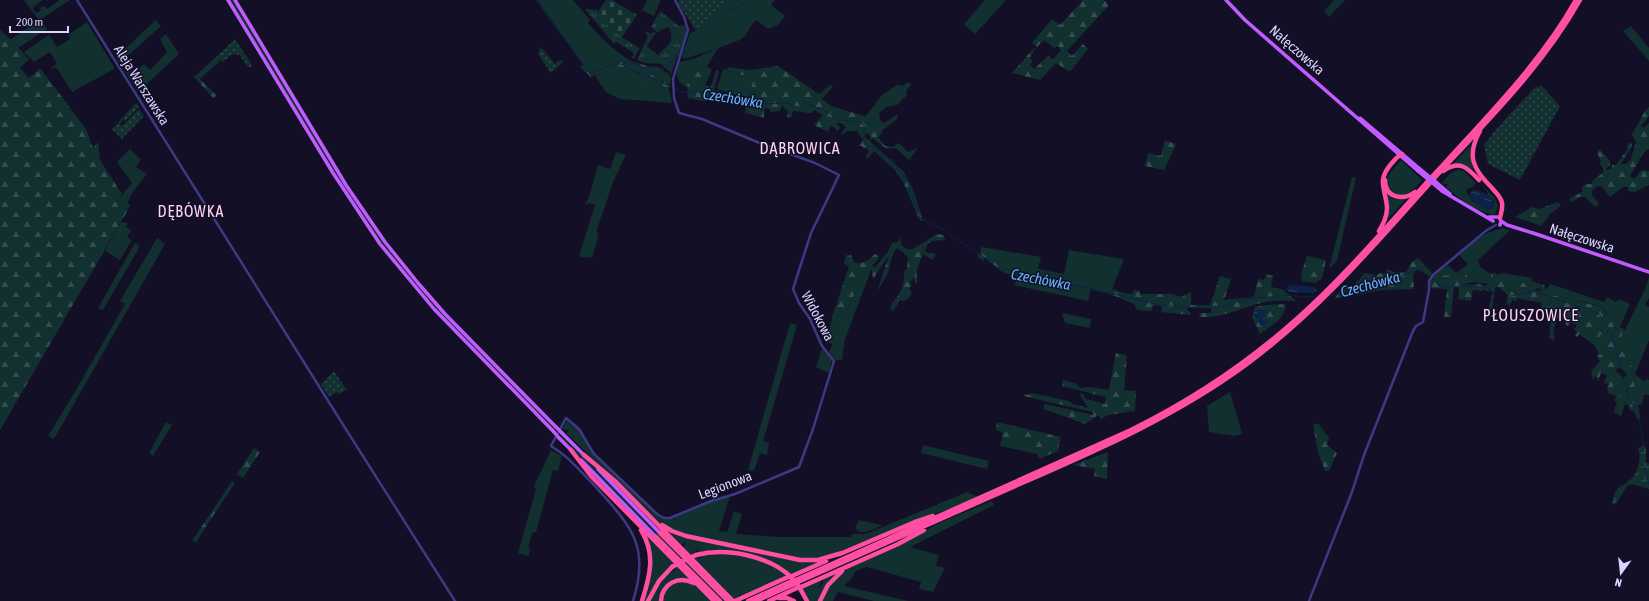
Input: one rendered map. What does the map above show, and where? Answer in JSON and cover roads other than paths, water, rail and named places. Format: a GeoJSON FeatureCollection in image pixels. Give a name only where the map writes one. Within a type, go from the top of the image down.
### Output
{"type":"FeatureCollection","features":[{"type":"Feature","properties":{"kind":"highway"},"geometry":{"type":"LineString","coordinates":[[756,601],[949,512],[1111,440],[1174,408],[1246,360],[1311,306],[1369,246],[1529,68],[1554,35],[1576,0]]}},
{"type":"Feature","properties":{"kind":"highway"},"geometry":{"type":"LineString","coordinates":[[748,601],[942,519],[1103,447],[1169,414],[1239,370],[1278,339],[1317,305],[1338,284],[1543,57],[1562,30],[1580,0]]}},
{"type":"Feature","properties":{"kind":"highway"},"geometry":{"type":"LineString","coordinates":[[1489,118],[1476,139],[1472,150],[1472,159],[1480,176],[1500,197],[1503,206],[1497,221]]}},
{"type":"Feature","properties":{"kind":"highway"},"geometry":{"type":"LineString","coordinates":[[1400,155],[1386,176],[1386,186],[1390,193],[1397,197],[1405,197],[1412,195],[1426,183]]}},
{"type":"Feature","properties":{"kind":"highway"},"geometry":{"type":"LineString","coordinates":[[1369,246],[1382,227],[1386,214],[1386,204],[1382,182],[1384,174],[1400,155]]}},
{"type":"Feature","properties":{"kind":"highway"},"geometry":{"type":"LineString","coordinates":[[1436,177],[1452,166],[1459,165],[1467,168],[1498,198],[1500,208],[1497,221]]}},
{"type":"Feature","properties":{"kind":"highway"},"geometry":{"type":"LineString","coordinates":[[571,450],[591,476],[714,601]]}},
{"type":"Feature","properties":{"kind":"highway"},"geometry":{"type":"LineString","coordinates":[[584,455],[605,472],[736,600],[856,562],[906,540],[942,519]]}},
{"type":"Feature","properties":{"kind":"highway"},"geometry":{"type":"LineString","coordinates":[[649,516],[670,530],[686,536],[795,559],[818,560],[842,553],[915,522],[949,512]]}},
{"type":"Feature","properties":{"kind":"highway"},"geometry":{"type":"LineString","coordinates":[[634,521],[647,540],[651,557],[650,576],[642,601]]}},
{"type":"Feature","properties":{"kind":"highway"},"geometry":{"type":"LineString","coordinates":[[660,533],[728,601]]}},
{"type":"Feature","properties":{"kind":"highway"},"geometry":{"type":"LineString","coordinates":[[656,537],[720,601]]}},
{"type":"Feature","properties":{"kind":"highway"},"geometry":{"type":"LineString","coordinates":[[648,601],[658,583],[672,568],[681,562],[696,555],[710,552],[724,552],[757,558],[769,562],[782,570],[792,579],[807,601]]}},
{"type":"Feature","properties":{"kind":"highway"},"geometry":{"type":"LineString","coordinates":[[770,601],[795,582],[842,553]]}},
{"type":"Feature","properties":{"kind":"highway"},"geometry":{"type":"LineString","coordinates":[[820,601],[824,591],[832,579],[856,562]]}},
{"type":"Feature","properties":{"kind":"highway"},"geometry":{"type":"LineString","coordinates":[[661,601],[665,588],[670,583],[678,580],[688,580],[703,589]]}},
{"type":"Feature","properties":{"kind":"highway"},"geometry":{"type":"LineString","coordinates":[[770,601],[783,598],[794,601]]}},
{"type":"Feature","properties":{"kind":"main road"},"geometry":{"type":"LineString","coordinates":[[228,0],[353,205],[393,261],[447,324],[656,537]]}},
{"type":"Feature","properties":{"kind":"main road"},"geometry":{"type":"LineString","coordinates":[[235,0],[346,185],[398,258],[456,326],[660,533]]}},
{"type":"Feature","properties":{"kind":"main road","name":"Nałęczowska"},"geometry":{"type":"LineString","coordinates":[[1226,0],[1249,23],[1400,155],[1456,200],[1486,217],[1507,225],[1649,272]]}},
{"type":"Feature","properties":{"kind":"street","name":"Aleja Warszawska"},"geometry":{"type":"LineString","coordinates":[[76,0],[455,601]]}},
{"type":"Feature","properties":{"kind":"street","name":"Widokowa"},"geometry":{"type":"LineString","coordinates":[[675,0],[686,20],[688,31],[676,67],[673,86],[675,103],[679,113],[704,120],[762,144],[815,163],[839,175],[811,233],[793,285],[794,292],[810,318],[822,346],[834,361],[813,429],[799,467]]}},
{"type":"Feature","properties":{"kind":"street"},"geometry":{"type":"LineString","coordinates":[[1309,601],[1413,331],[1415,327],[1424,320],[1430,279],[1497,221]]}},
{"type":"Feature","properties":{"kind":"street","name":"Legionowa"},"geometry":{"type":"LineString","coordinates":[[633,601],[639,581],[640,565],[636,544],[631,531],[619,513],[574,465],[563,454],[551,446],[566,418],[577,426],[594,454],[659,515],[666,518],[673,517],[711,501],[734,494],[799,467]]}},
{"type":"Feature","properties":{"kind":"water"},"geometry":{"type":"Polygon","coordinates":[[[1473,190],[1482,192],[1493,201],[1494,204],[1489,210],[1480,206],[1470,198],[1469,195],[1473,190]]]}},
{"type":"Feature","properties":{"kind":"water"},"geometry":{"type":"Polygon","coordinates":[[[1290,285],[1315,287],[1317,291],[1313,293],[1288,292],[1286,288],[1290,285]]]}},
{"type":"Feature","properties":{"kind":"water"},"geometry":{"type":"Polygon","coordinates":[[[1258,309],[1264,310],[1268,323],[1264,326],[1261,326],[1254,315],[1254,312],[1258,309]]]}},
{"type":"Feature","properties":{"kind":"waterway","name":"Czechówka"},"geometry":{"type":"LineString","coordinates":[[537,0],[591,75],[609,66],[618,64],[672,87]]}},
{"type":"Feature","properties":{"kind":"waterway"},"geometry":{"type":"LineString","coordinates":[[689,50],[729,10],[732,8],[738,8],[748,0]]}},
{"type":"Feature","properties":{"kind":"waterway"},"geometry":{"type":"LineString","coordinates":[[683,55],[688,51]]}},
{"type":"Feature","properties":{"kind":"waterway"},"geometry":{"type":"LineString","coordinates":[[627,66],[633,63],[645,68],[656,67],[663,69],[679,55]]}},
{"type":"Feature","properties":{"kind":"waterway","name":"Czechówka"},"geometry":{"type":"LineString","coordinates":[[675,88],[680,92],[714,92],[759,104],[786,103],[797,107],[805,103],[830,113],[836,120],[862,122],[864,125],[864,144],[869,147],[874,147],[886,158],[895,161],[898,171],[907,179],[920,218],[940,228],[985,258],[1001,271],[1012,275],[1084,287],[1156,304],[1187,308],[1204,306],[1222,307],[1240,300],[1289,295],[1304,297],[1317,296]]}},
{"type":"Feature","properties":{"kind":"waterway","name":"Czechówka"},"geometry":{"type":"LineString","coordinates":[[759,104],[760,99]]}},
{"type":"Feature","properties":{"kind":"waterway","name":"Czechówka"},"geometry":{"type":"LineString","coordinates":[[1328,296],[1386,282],[1415,268],[1424,272],[1444,287],[1482,286],[1492,290]]}},
{"type":"Feature","properties":{"kind":"waterway","name":"Czechówka"},"geometry":{"type":"LineString","coordinates":[[1510,296],[1534,291],[1598,313],[1610,330],[1621,368]]}},
{"type":"Feature","properties":{"kind":"waterway"},"geometry":{"type":"LineString","coordinates":[[1622,377],[1627,386],[1628,393],[1640,423],[1644,445]]}},
{"type":"Feature","properties":{"kind":"waterway"},"geometry":{"type":"LineString","coordinates":[[1644,466],[1649,484]]}},
{"type":"Feature","properties":{"kind":"district","name":"DĄBROWICA"},"geometry":{"type":"Point","coordinates":[800,148]}},
{"type":"Feature","properties":{"kind":"district","name":"DĘBÓWKA"},"geometry":{"type":"Point","coordinates":[191,211]}},
{"type":"Feature","properties":{"kind":"district","name":"PŁOUSZOWICE"},"geometry":{"type":"Point","coordinates":[1531,315]}}]}
